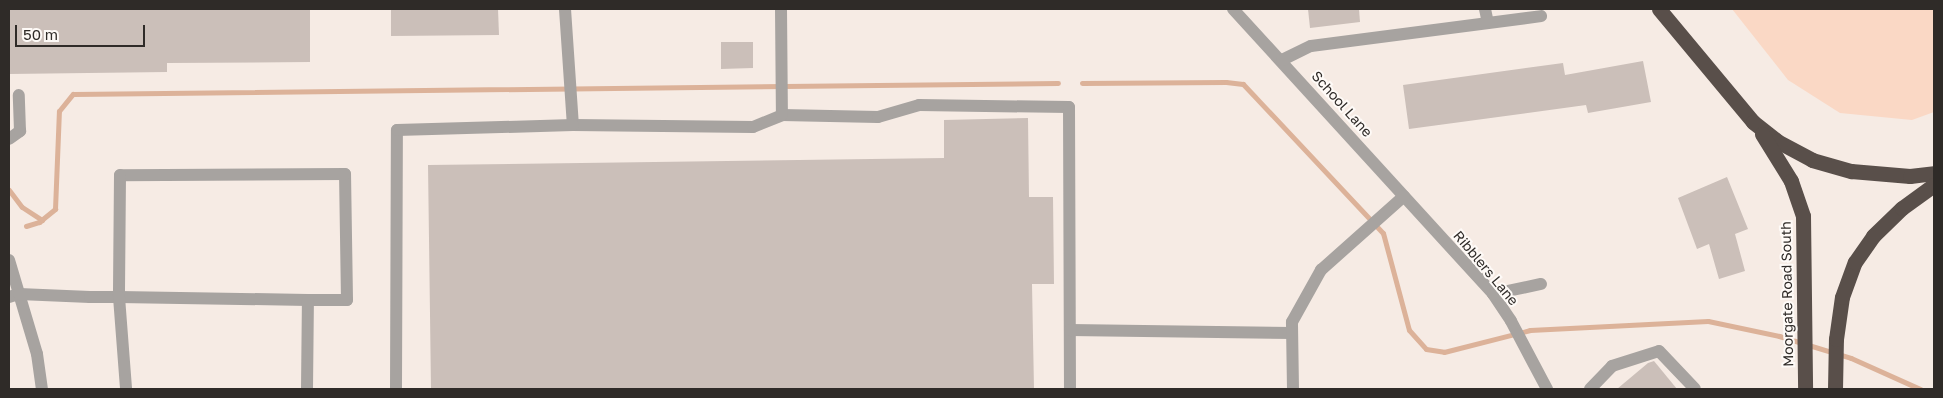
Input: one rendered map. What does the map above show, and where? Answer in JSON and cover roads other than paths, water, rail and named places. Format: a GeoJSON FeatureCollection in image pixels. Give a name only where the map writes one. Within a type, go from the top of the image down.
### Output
{"type":"FeatureCollection","features":[{"type":"Feature","properties":{"kind":"highway"},"geometry":{"type":"LineString","coordinates":[[1659,9],[1754,122],[1777,141],[1829,167],[1877,175],[1934,173]]}},
{"type":"Feature","properties":{"kind":"highway","name":"Moorgate Road South"},"geometry":{"type":"LineString","coordinates":[[1754,122],[1780,160],[1798,198],[1804,236],[1805,389]]}},
{"type":"Feature","properties":{"kind":"highway"},"geometry":{"type":"LineString","coordinates":[[1835,389],[1836,341],[1842,297],[1855,262],[1874,236],[1902,208],[1934,185]]}},
{"type":"Feature","properties":{"kind":"street"},"geometry":{"type":"LineString","coordinates":[[565,9],[572,125]]}},
{"type":"Feature","properties":{"kind":"street"},"geometry":{"type":"LineString","coordinates":[[781,9],[782,115]]}},
{"type":"Feature","properties":{"kind":"street","name":"School Lane"},"geometry":{"type":"LineString","coordinates":[[1233,9],[1282,60],[1427,221]]}},
{"type":"Feature","properties":{"kind":"street"},"geometry":{"type":"LineString","coordinates":[[1485,9],[1488,23]]}},
{"type":"Feature","properties":{"kind":"street"},"geometry":{"type":"LineString","coordinates":[[1282,60],[1311,46],[1541,16]]}},
{"type":"Feature","properties":{"kind":"street"},"geometry":{"type":"LineString","coordinates":[[9,139],[20,131],[19,95]]}},
{"type":"Feature","properties":{"kind":"street"},"geometry":{"type":"LineString","coordinates":[[396,389],[397,130],[572,125],[753,127],[782,115],[878,117],[919,105],[1069,107],[1070,389]]}},
{"type":"Feature","properties":{"kind":"street"},"geometry":{"type":"LineString","coordinates":[[14,295],[119,297],[308,300],[347,300],[345,174],[120,175],[119,297],[126,389]]}},
{"type":"Feature","properties":{"kind":"street"},"geometry":{"type":"LineString","coordinates":[[1293,389],[1292,322],[1321,270],[1404,196]]}},
{"type":"Feature","properties":{"kind":"street","name":"Ribblers Lane"},"geometry":{"type":"LineString","coordinates":[[1427,221],[1492,294],[1511,321],[1546,389]]}},
{"type":"Feature","properties":{"kind":"street"},"geometry":{"type":"LineString","coordinates":[[9,260],[14,295],[37,354],[42,389]]}},
{"type":"Feature","properties":{"kind":"street"},"geometry":{"type":"LineString","coordinates":[[1492,294],[1541,284]]}},
{"type":"Feature","properties":{"kind":"street"},"geometry":{"type":"LineString","coordinates":[[307,389],[308,300]]}},
{"type":"Feature","properties":{"kind":"street"},"geometry":{"type":"LineString","coordinates":[[1070,330],[1292,333]]}},
{"type":"Feature","properties":{"kind":"street"},"geometry":{"type":"LineString","coordinates":[[1590,389],[1612,366],[1659,350],[1695,389]]}},
{"type":"Feature","properties":{"kind":"waterway"},"geometry":{"type":"LineString","coordinates":[[1082,83],[1226,82],[1243,84],[1383,233],[1409,330],[1426,349],[1444,352],[1530,330],[1708,321],[1779,336],[1851,358],[1920,389]]}},
{"type":"Feature","properties":{"kind":"waterway"},"geometry":{"type":"LineString","coordinates":[[26,226],[39,222],[55,209],[59,111],[73,94],[1058,83]]}},
{"type":"Feature","properties":{"kind":"waterway"},"geometry":{"type":"LineString","coordinates":[[9,190],[22,207],[42,220]]}}]}
